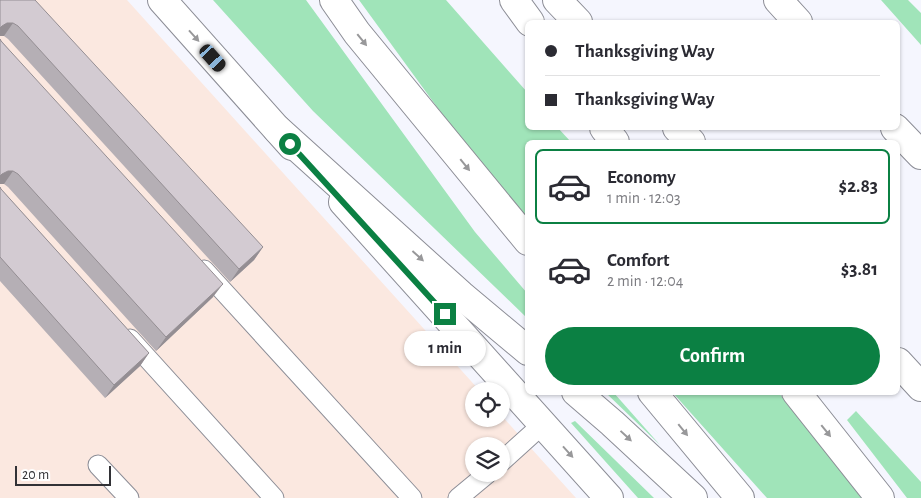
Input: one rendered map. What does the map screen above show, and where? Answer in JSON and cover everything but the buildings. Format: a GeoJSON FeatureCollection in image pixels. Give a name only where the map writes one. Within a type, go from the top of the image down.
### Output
{"type":"FeatureCollection","features":[{"type":"Feature","properties":{"kind":"main road"},"geometry":{"type":"LineString","coordinates":[[162,0],[610,498]]}},
{"type":"Feature","properties":{"kind":"main road"},"geometry":{"type":"LineString","coordinates":[[334,0],[357,33],[525,238]]}},
{"type":"Feature","properties":{"kind":"main road"},"geometry":{"type":"LineString","coordinates":[[514,0],[529,20]]}},
{"type":"Feature","properties":{"kind":"main road"},"geometry":{"type":"LineString","coordinates":[[557,0],[576,20]]}},
{"type":"Feature","properties":{"kind":"main road"},"geometry":{"type":"LineString","coordinates":[[778,0],[796,20]]}},
{"type":"Feature","properties":{"kind":"main road"},"geometry":{"type":"LineString","coordinates":[[277,130],[461,295],[525,348]]}},
{"type":"Feature","properties":{"kind":"main road"},"geometry":{"type":"LineString","coordinates":[[606,130],[613,140]]}},
{"type":"Feature","properties":{"kind":"main road"},"geometry":{"type":"LineString","coordinates":[[679,130],[689,140]]}},
{"type":"Feature","properties":{"kind":"main road"},"geometry":{"type":"LineString","coordinates":[[897,130],[921,155]]}},
{"type":"Feature","properties":{"kind":"main road"},"geometry":{"type":"LineString","coordinates":[[900,364],[921,387]]}},
{"type":"Feature","properties":{"kind":"main road"},"geometry":{"type":"LineString","coordinates":[[579,395],[693,498]]}},
{"type":"Feature","properties":{"kind":"main road"},"geometry":{"type":"LineString","coordinates":[[654,395],[740,498]]}},
{"type":"Feature","properties":{"kind":"main road"},"geometry":{"type":"LineString","coordinates":[[798,395],[880,498]]}},
{"type":"Feature","properties":{"kind":"lane"},"geometry":{"type":"LineString","coordinates":[[193,258],[412,498]]}},
{"type":"Feature","properties":{"kind":"lane"},"geometry":{"type":"LineString","coordinates":[[120,328],[274,498]]}},
{"type":"Feature","properties":{"kind":"lane"},"geometry":{"type":"LineString","coordinates":[[510,454],[543,424]]}},
{"type":"Feature","properties":{"kind":"lane"},"geometry":{"type":"LineString","coordinates":[[98,464],[129,498]]}},
{"type":"Feature","properties":{"kind":"lane"},"geometry":{"type":"LineString","coordinates":[[458,498],[477,482]]}},
{"type":"Feature","properties":{"kind":"shaded area"},"geometry":{"type":"Polygon","coordinates":[[[0,0],[127,0],[472,382],[465,382],[465,427],[510,427],[510,425],[576,498],[0,498],[0,0]]]}},
{"type":"Feature","properties":{"kind":"green space"},"geometry":{"type":"Polygon","coordinates":[[[213,0],[306,0],[475,232],[525,291],[525,316],[313,111],[213,0]]]}},
{"type":"Feature","properties":{"kind":"green space"},"geometry":{"type":"Polygon","coordinates":[[[359,0],[446,0],[525,90],[525,130],[560,130],[569,140],[525,140],[525,224],[493,184],[359,0]]]}},
{"type":"Feature","properties":{"kind":"green space"},"geometry":{"type":"Polygon","coordinates":[[[881,0],[908,0],[921,13],[921,45],[900,20],[881,0]]]}},
{"type":"Feature","properties":{"kind":"green space"},"geometry":{"type":"Polygon","coordinates":[[[608,395],[616,395],[660,445],[608,395]]]}},
{"type":"Feature","properties":{"kind":"green space"},"geometry":{"type":"Polygon","coordinates":[[[675,395],[781,395],[862,498],[767,498],[675,395]]]}},
{"type":"Feature","properties":{"kind":"green space"},"geometry":{"type":"Polygon","coordinates":[[[856,411],[921,482],[921,498],[907,498],[847,420],[856,411]]]}},
{"type":"Feature","properties":{"kind":"green space"},"geometry":{"type":"Polygon","coordinates":[[[575,421],[654,498],[638,498],[571,423],[575,421]]]}},
{"type":"Feature","properties":{"kind":"route"},"geometry":{"type":"LineString","coordinates":[[290,144],[445,314]]}}]}
